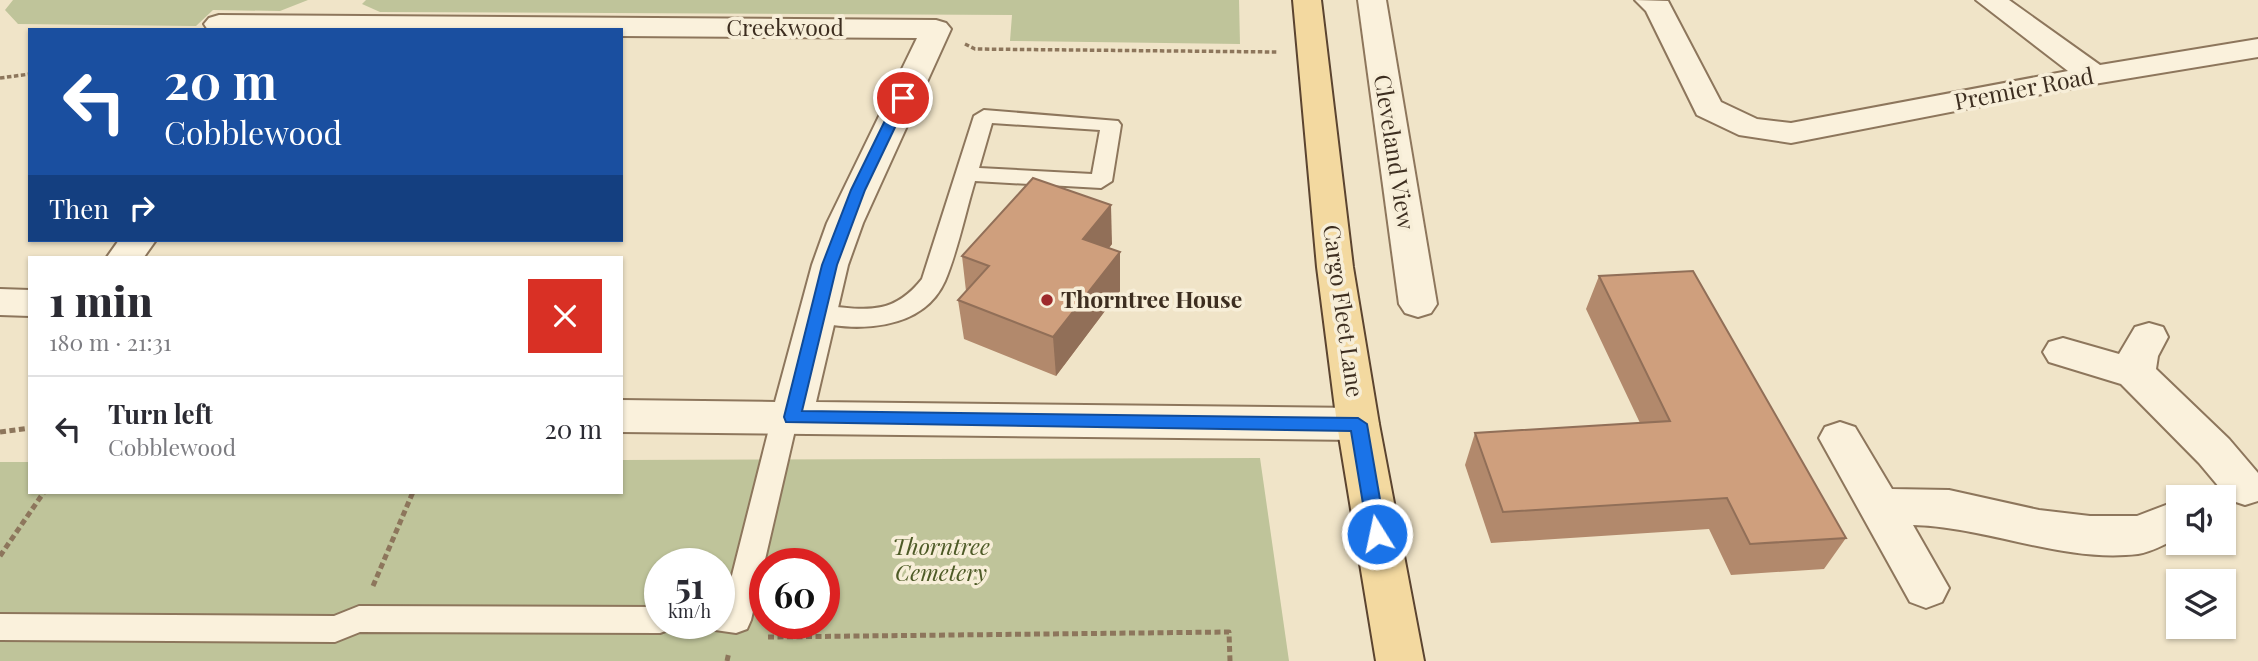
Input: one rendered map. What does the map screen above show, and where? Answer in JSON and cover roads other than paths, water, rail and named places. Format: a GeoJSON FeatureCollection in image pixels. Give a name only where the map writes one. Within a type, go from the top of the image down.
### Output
{"type":"FeatureCollection","features":[{"type":"Feature","properties":{"kind":"main road","name":"Cargo Fleet Lane"},"geometry":{"type":"LineString","coordinates":[[1307,0],[1335,267],[1358,424],[1400,661]]}},
{"type":"Feature","properties":{"kind":"street","name":"Cleveland View"},"geometry":{"type":"LineString","coordinates":[[1372,0],[1418,304]]}},
{"type":"Feature","properties":{"kind":"street","name":"Premier Road"},"geometry":{"type":"LineString","coordinates":[[1649,0],[1658,7],[1708,108],[1750,128],[1791,133],[2094,75],[2258,48]]}},
{"type":"Feature","properties":{"kind":"street"},"geometry":{"type":"LineString","coordinates":[[1990,0],[2094,75]]}},
{"type":"Feature","properties":{"kind":"street","name":"Creekwood"},"geometry":{"type":"LineString","coordinates":[[219,24],[936,29],[858,190],[830,265],[818,314]]}},
{"type":"Feature","properties":{"kind":"street"},"geometry":{"type":"LineString","coordinates":[[126,256],[136,242]]}},
{"type":"Feature","properties":{"kind":"street"},"geometry":{"type":"LineString","coordinates":[[0,302],[28,303]]}},
{"type":"Feature","properties":{"kind":"street"},"geometry":{"type":"LineString","coordinates":[[789,417],[818,314]]}},
{"type":"Feature","properties":{"kind":"street"},"geometry":{"type":"LineString","coordinates":[[2063,352],[2142,355],[2242,491]]}},
{"type":"Feature","properties":{"kind":"street"},"geometry":{"type":"LineString","coordinates":[[623,416],[1358,424]]}},
{"type":"Feature","properties":{"kind":"street"},"geometry":{"type":"LineString","coordinates":[[1840,438],[1926,588]]}},
{"type":"Feature","properties":{"kind":"street"},"geometry":{"type":"LineString","coordinates":[[1878,506],[1949,508],[2039,528],[2090,535],[2140,535],[2166,524]]}},
{"type":"Feature","properties":{"kind":"lane"},"geometry":{"type":"LineString","coordinates":[[818,314],[876,317],[902,313],[920,299],[933,281],[966,174],[984,116],[1111,125],[1101,181],[966,174]]}},
{"type":"Feature","properties":{"kind":"lane"},"geometry":{"type":"LineString","coordinates":[[735,620],[789,417]]}},
{"type":"Feature","properties":{"kind":"lane"},"geometry":{"type":"LineString","coordinates":[[0,627],[335,629],[359,619],[644,620]]}},
{"type":"Feature","properties":{"kind":"place","name":"Thorntree House"},"geometry":{"type":"Point","coordinates":[1047,300]}},
{"type":"Feature","properties":{"kind":"park label","name":"Thorntree Cemetery"},"geometry":{"type":"Point","coordinates":[941,560]}}]}
